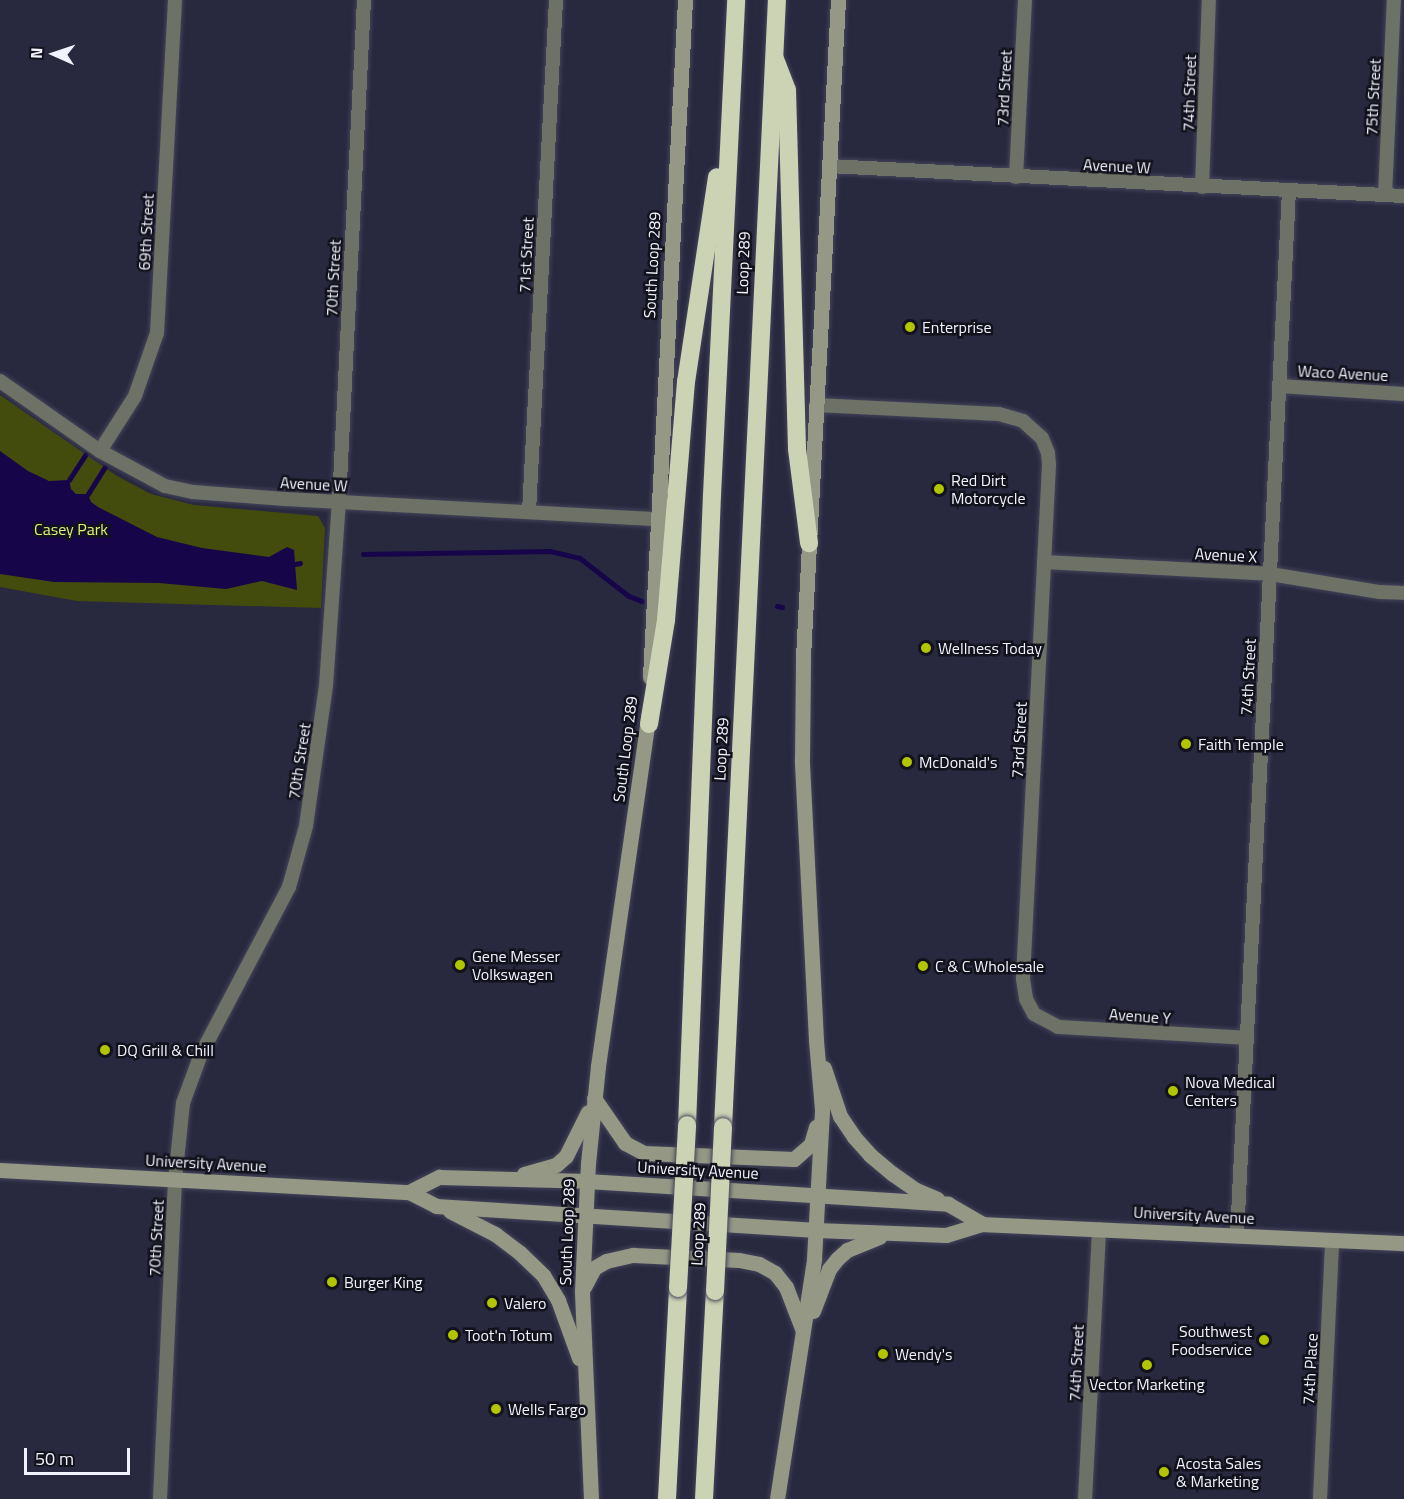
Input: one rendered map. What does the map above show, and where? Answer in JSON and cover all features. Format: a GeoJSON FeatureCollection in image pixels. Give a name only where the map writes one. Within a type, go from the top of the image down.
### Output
{"type":"FeatureCollection","features":[{"type":"Feature","properties":{"kind":"highway","name":"Loop 289"},"geometry":{"type":"LineString","coordinates":[[667,1499],[687,1125],[736,0]]}},
{"type":"Feature","properties":{"kind":"highway","name":"Loop 289"},"geometry":{"type":"LineString","coordinates":[[704,1499],[777,0]]}},
{"type":"Feature","properties":{"kind":"highway"},"geometry":{"type":"LineString","coordinates":[[773,52],[787,90],[797,449],[808,543]]}},
{"type":"Feature","properties":{"kind":"highway"},"geometry":{"type":"LineString","coordinates":[[649,724],[666,620],[686,382],[731,92]]}},
{"type":"Feature","properties":{"kind":"main road","name":"South Loop 289"},"geometry":{"type":"LineString","coordinates":[[591,1499],[582,1290],[587,1181],[594,1098],[649,724],[657,519],[685,0]]}},
{"type":"Feature","properties":{"kind":"main road"},"geometry":{"type":"LineString","coordinates":[[777,1499],[804,1334],[816,1230],[822,1109],[816,1040],[802,759],[808,543],[838,0]]}},
{"type":"Feature","properties":{"kind":"main road"},"geometry":{"type":"LineString","coordinates":[[816,1040],[840,1116],[854,1137],[870,1155],[893,1174],[916,1190],[948,1203]]}},
{"type":"Feature","properties":{"kind":"main road"},"geometry":{"type":"LineString","coordinates":[[508,1178],[556,1165],[566,1156],[594,1098],[625,1143],[644,1153],[664,1154],[794,1159],[811,1144],[822,1109]]}},
{"type":"Feature","properties":{"kind":"main road","name":"University Avenue"},"geometry":{"type":"LineString","coordinates":[[0,1170],[409,1192],[436,1206],[816,1230],[946,1235],[982,1224],[1404,1243]]}},
{"type":"Feature","properties":{"kind":"main road","name":"University Avenue"},"geometry":{"type":"LineString","coordinates":[[409,1192],[439,1177],[587,1181],[948,1203],[982,1224]]}},
{"type":"Feature","properties":{"kind":"main road"},"geometry":{"type":"LineString","coordinates":[[436,1206],[469,1219],[495,1234],[543,1275],[558,1300],[571,1330],[586,1382]]}},
{"type":"Feature","properties":{"kind":"main road"},"geometry":{"type":"LineString","coordinates":[[804,1334],[829,1269],[837,1259],[847,1250],[868,1240],[894,1233]]}},
{"type":"Feature","properties":{"kind":"main road"},"geometry":{"type":"LineString","coordinates":[[582,1290],[594,1268],[606,1261],[633,1255],[739,1260],[759,1264],[775,1273],[786,1287],[804,1334]]}},
{"type":"Feature","properties":{"kind":"street","name":"69th Street"},"geometry":{"type":"LineString","coordinates":[[100,451],[135,396],[157,333],[174,0]]}},
{"type":"Feature","properties":{"kind":"street","name":"70th Street"},"geometry":{"type":"LineString","coordinates":[[160,1499],[179,1129],[190,1081],[206,1046],[274,920],[298,861],[326,686],[339,502],[364,0]]}},
{"type":"Feature","properties":{"kind":"street","name":"71st Street"},"geometry":{"type":"LineString","coordinates":[[529,512],[556,0]]}},
{"type":"Feature","properties":{"kind":"street","name":"73rd Street"},"geometry":{"type":"LineString","coordinates":[[1016,177],[1025,0]]}},
{"type":"Feature","properties":{"kind":"street","name":"74th Street"},"geometry":{"type":"LineString","coordinates":[[1202,187],[1209,0]]}},
{"type":"Feature","properties":{"kind":"street","name":"75th Street"},"geometry":{"type":"LineString","coordinates":[[1385,195],[1394,0]]}},
{"type":"Feature","properties":{"kind":"street","name":"Avenue W"},"geometry":{"type":"LineString","coordinates":[[829,166],[1289,192],[1404,196]]}},
{"type":"Feature","properties":{"kind":"street","name":"74th Street"},"geometry":{"type":"LineString","coordinates":[[1237,1235],[1289,192]]}},
{"type":"Feature","properties":{"kind":"street","name":"Avenue W"},"geometry":{"type":"LineString","coordinates":[[0,381],[100,451],[165,486],[193,492],[657,519]]}},
{"type":"Feature","properties":{"kind":"street","name":"Waco Avenue"},"geometry":{"type":"LineString","coordinates":[[1279,386],[1404,394]]}},
{"type":"Feature","properties":{"kind":"street","name":"73rd Street"},"geometry":{"type":"LineString","coordinates":[[816,405],[1007,416],[1023,421],[1037,432],[1046,446],[1049,465],[1023,980],[1026,999],[1034,1014]]}},
{"type":"Feature","properties":{"kind":"street","name":"Avenue X"},"geometry":{"type":"LineString","coordinates":[[1044,562],[1270,574],[1379,592],[1404,593]]}},
{"type":"Feature","properties":{"kind":"street","name":"Avenue Y"},"geometry":{"type":"LineString","coordinates":[[1034,1014],[1058,1027],[1247,1038]]}},
{"type":"Feature","properties":{"kind":"street","name":"74th Street"},"geometry":{"type":"LineString","coordinates":[[1085,1499],[1099,1229]]}},
{"type":"Feature","properties":{"kind":"street","name":"74th Place"},"geometry":{"type":"LineString","coordinates":[[1320,1499],[1332,1240]]}},
{"type":"Feature","properties":{"kind":"green space","name":"Casey Park"},"geometry":{"type":"Polygon","coordinates":[[[0,395],[117,476],[151,494],[194,505],[318,516],[325,528],[321,608],[77,601],[0,587],[0,395]]]}},
{"type":"Feature","properties":{"kind":"shaded area"},"geometry":{"type":"Polygon","coordinates":[[[0,451],[28,471],[49,481],[69,480],[71,489],[76,494],[88,494],[91,502],[98,507],[157,537],[202,548],[269,557],[287,547],[294,550],[297,590],[262,581],[226,589],[159,583],[54,582],[0,574],[0,451]]]}},
{"type":"Feature","properties":{"kind":"waterway"},"geometry":{"type":"LineString","coordinates":[[69,480],[85,455]]}},
{"type":"Feature","properties":{"kind":"waterway"},"geometry":{"type":"LineString","coordinates":[[88,494],[104,468]]}},
{"type":"Feature","properties":{"kind":"waterway"},"geometry":{"type":"LineString","coordinates":[[363,554],[550,551],[580,558],[629,596],[642,601]]}},
{"type":"Feature","properties":{"kind":"waterway"},"geometry":{"type":"LineString","coordinates":[[295,564],[300,563]]}},
{"type":"Feature","properties":{"kind":"waterway"},"geometry":{"type":"LineString","coordinates":[[777,606],[782,607]]}},
{"type":"Feature","properties":{"kind":"place","name":"Enterprise"},"geometry":{"type":"Point","coordinates":[910,327]}},
{"type":"Feature","properties":{"kind":"place","name":"Red Dirt Motorcycle"},"geometry":{"type":"Point","coordinates":[939,489]}},
{"type":"Feature","properties":{"kind":"place","name":"Wellness Today"},"geometry":{"type":"Point","coordinates":[926,648]}},
{"type":"Feature","properties":{"kind":"place","name":"Faith Temple"},"geometry":{"type":"Point","coordinates":[1186,744]}},
{"type":"Feature","properties":{"kind":"place","name":"McDonald's"},"geometry":{"type":"Point","coordinates":[907,762]}},
{"type":"Feature","properties":{"kind":"place","name":"Gene Messer Volkswagen"},"geometry":{"type":"Point","coordinates":[460,965]}},
{"type":"Feature","properties":{"kind":"place","name":"C & C Wholesale"},"geometry":{"type":"Point","coordinates":[923,966]}},
{"type":"Feature","properties":{"kind":"place","name":"DQ Grill & Chill"},"geometry":{"type":"Point","coordinates":[105,1050]}},
{"type":"Feature","properties":{"kind":"place","name":"Nova Medical Centers"},"geometry":{"type":"Point","coordinates":[1173,1091]}},
{"type":"Feature","properties":{"kind":"place","name":"Burger King"},"geometry":{"type":"Point","coordinates":[332,1282]}},
{"type":"Feature","properties":{"kind":"place","name":"Valero"},"geometry":{"type":"Point","coordinates":[492,1303]}},
{"type":"Feature","properties":{"kind":"place","name":"Toot'n Totum"},"geometry":{"type":"Point","coordinates":[453,1335]}},
{"type":"Feature","properties":{"kind":"place","name":"Southwest Foodservice"},"geometry":{"type":"Point","coordinates":[1264,1340]}},
{"type":"Feature","properties":{"kind":"place","name":"Wendy's"},"geometry":{"type":"Point","coordinates":[883,1354]}},
{"type":"Feature","properties":{"kind":"place","name":"Vector Marketing"},"geometry":{"type":"Point","coordinates":[1147,1365]}},
{"type":"Feature","properties":{"kind":"place","name":"Wells Fargo"},"geometry":{"type":"Point","coordinates":[496,1409]}},
{"type":"Feature","properties":{"kind":"place","name":"Acosta Sales & Marketing"},"geometry":{"type":"Point","coordinates":[1164,1472]}}]}
